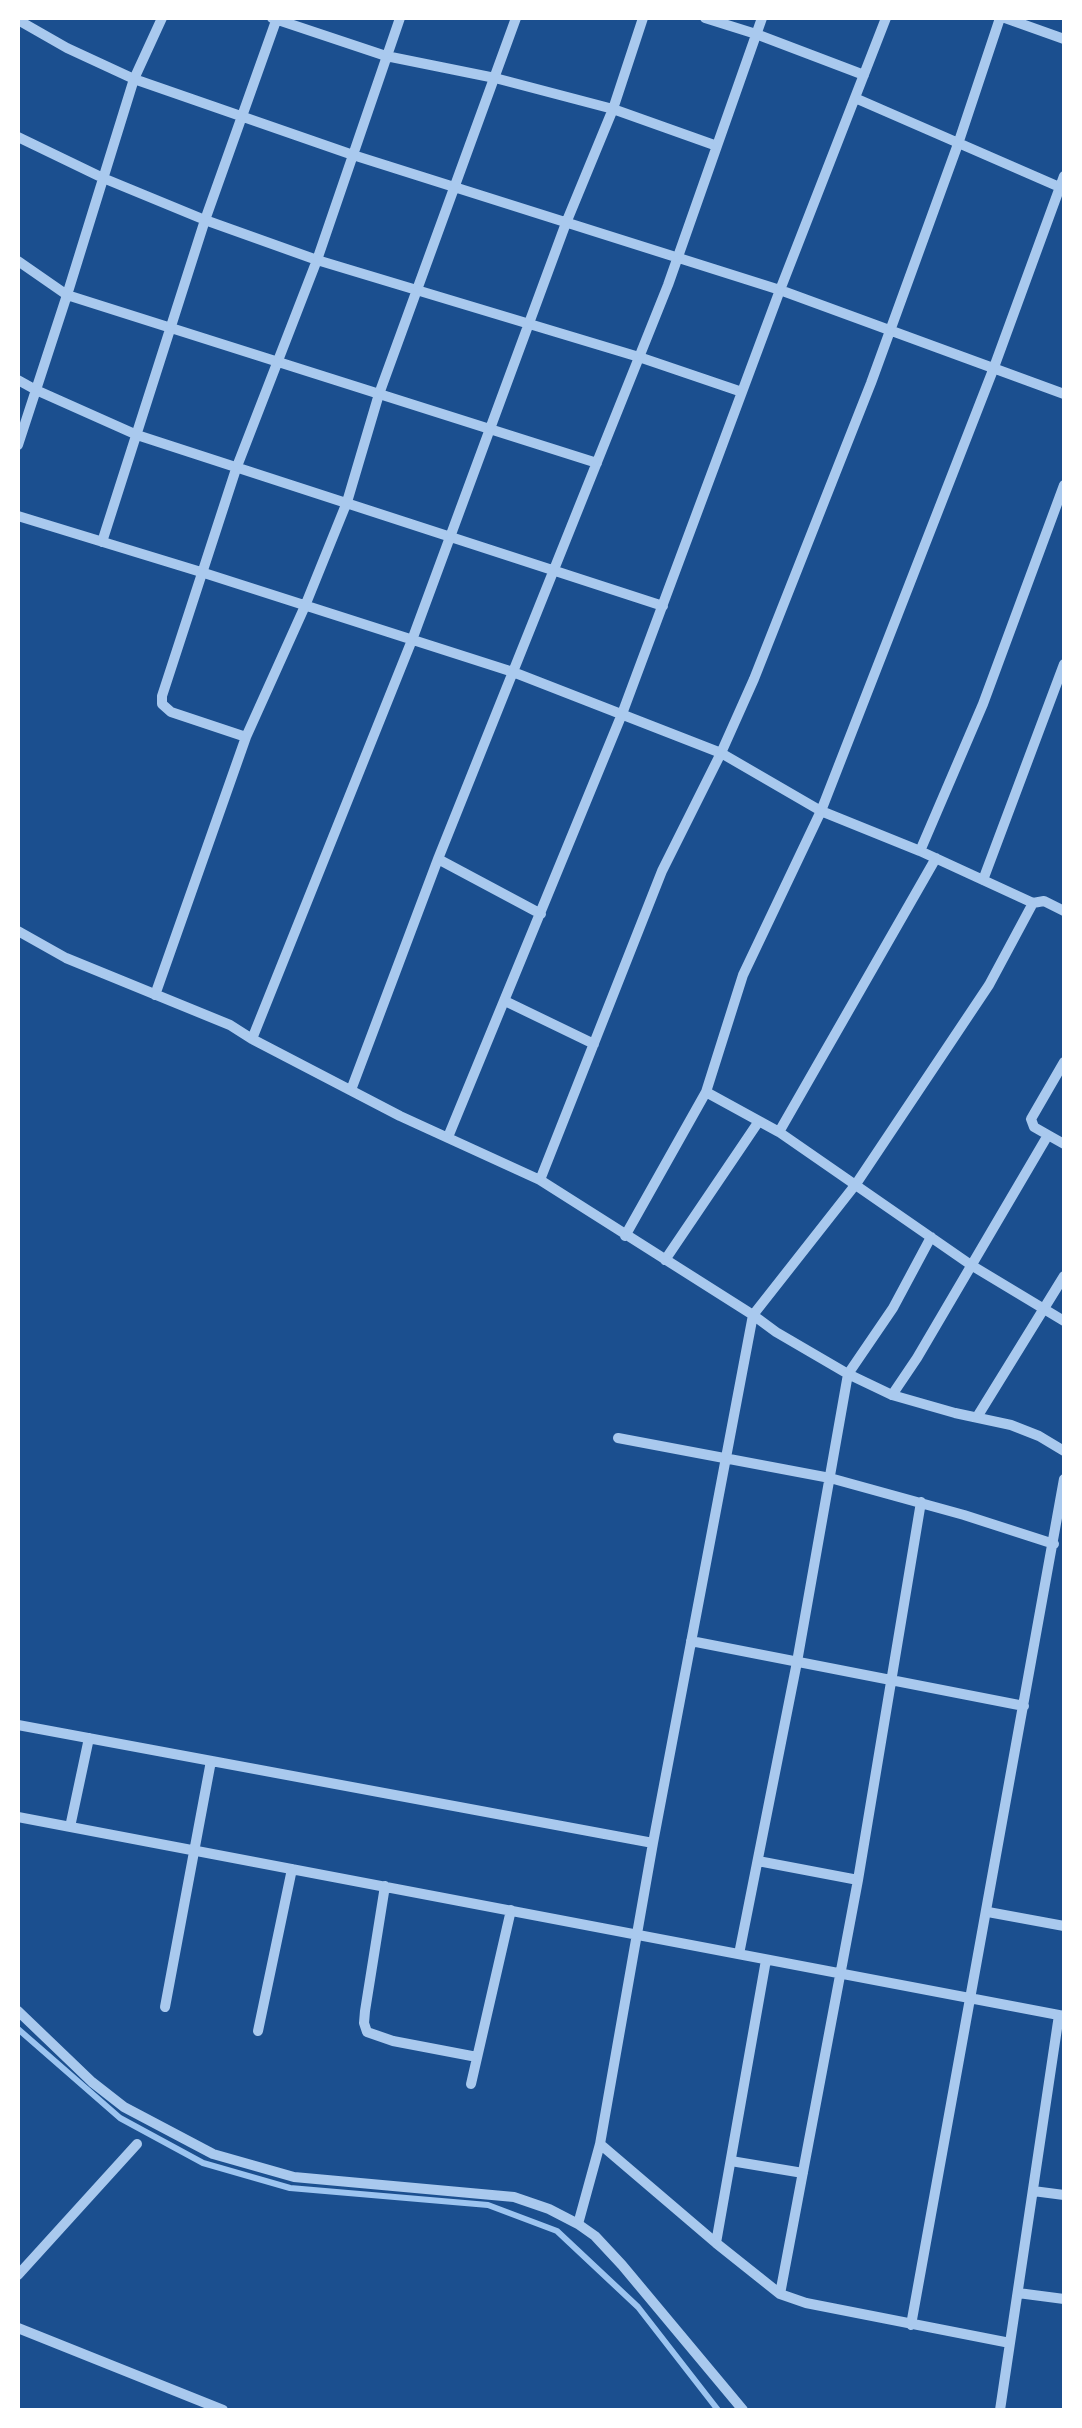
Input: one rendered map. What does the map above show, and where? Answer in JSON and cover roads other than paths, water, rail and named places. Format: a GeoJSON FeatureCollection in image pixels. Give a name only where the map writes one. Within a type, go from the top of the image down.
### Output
{"type":"FeatureCollection","features":[{"type":"Feature","properties":{"kind":"street"},"geometry":{"type":"LineString","coordinates":[[18,445],[134,79],[162,18]]}},
{"type":"Feature","properties":{"kind":"street"},"geometry":{"type":"LineString","coordinates":[[102,542],[204,220],[275,18],[386,56],[495,78],[613,109],[717,146]]}},
{"type":"Feature","properties":{"kind":"street"},"geometry":{"type":"LineString","coordinates":[[246,737],[170,712],[162,704],[162,696],[236,469],[317,260],[400,18]]}},
{"type":"Feature","properties":{"kind":"street"},"geometry":{"type":"LineString","coordinates":[[155,995],[246,737],[347,502],[379,394],[516,18]]}},
{"type":"Feature","properties":{"kind":"street"},"geometry":{"type":"LineString","coordinates":[[252,1039],[412,640],[566,222],[613,109],[643,18]]}},
{"type":"Feature","properties":{"kind":"street"},"geometry":{"type":"LineString","coordinates":[[705,18],[864,75]]}},
{"type":"Feature","properties":{"kind":"street"},"geometry":{"type":"LineString","coordinates":[[351,1090],[438,859],[677,258],[762,18]]}},
{"type":"Feature","properties":{"kind":"street"},"geometry":{"type":"LineString","coordinates":[[448,1137],[622,714],[886,18]]}},
{"type":"Feature","properties":{"kind":"street"},"geometry":{"type":"LineString","coordinates":[[540,1180],[662,871],[721,753],[871,383],[1002,18],[1064,40]]}},
{"type":"Feature","properties":{"kind":"street"},"geometry":{"type":"LineString","coordinates":[[18,20],[66,48],[134,79],[242,118],[780,290],[1064,394]]}},
{"type":"Feature","properties":{"kind":"street"},"geometry":{"type":"LineString","coordinates":[[625,1236],[706,1092],[743,975],[820,811],[1063,184],[958,144],[855,98]]}},
{"type":"Feature","properties":{"kind":"street"},"geometry":{"type":"LineString","coordinates":[[18,137],[204,220],[317,260],[742,392]]}},
{"type":"Feature","properties":{"kind":"street"},"geometry":{"type":"LineString","coordinates":[[18,262],[67,296],[596,463]]}},
{"type":"Feature","properties":{"kind":"street"},"geometry":{"type":"LineString","coordinates":[[18,380],[137,435],[663,606]]}},
{"type":"Feature","properties":{"kind":"street"},"geometry":{"type":"LineString","coordinates":[[920,851],[983,704],[1064,485]]}},
{"type":"Feature","properties":{"kind":"street"},"geometry":{"type":"LineString","coordinates":[[18,516],[513,672],[721,753],[820,811],[1033,903],[1044,901],[1064,911]]}},
{"type":"Feature","properties":{"kind":"street"},"geometry":{"type":"LineString","coordinates":[[983,880],[1064,664]]}},
{"type":"Feature","properties":{"kind":"street"},"geometry":{"type":"LineString","coordinates":[[779,1132],[936,858]]}},
{"type":"Feature","properties":{"kind":"street"},"geometry":{"type":"LineString","coordinates":[[438,859],[541,914]]}},
{"type":"Feature","properties":{"kind":"street"},"geometry":{"type":"LineString","coordinates":[[578,2224],[600,2144],[753,1315],[856,1184],[989,984],[1033,903]]}},
{"type":"Feature","properties":{"kind":"street"},"geometry":{"type":"LineString","coordinates":[[18,931],[66,958],[230,1025],[400,1116],[540,1180],[848,1374],[892,1394],[1011,1425],[1064,1452]]}},
{"type":"Feature","properties":{"kind":"street"},"geometry":{"type":"LineString","coordinates":[[504,1002],[594,1044]]}},
{"type":"Feature","properties":{"kind":"street"},"geometry":{"type":"LineString","coordinates":[[1064,1062],[1030,1119],[1034,1127],[1064,1144]]}},
{"type":"Feature","properties":{"kind":"street"},"geometry":{"type":"LineString","coordinates":[[706,1092],[779,1132],[972,1265],[1064,1321]]}},
{"type":"Feature","properties":{"kind":"street"},"geometry":{"type":"LineString","coordinates":[[664,1260],[759,1121]]}},
{"type":"Feature","properties":{"kind":"street"},"geometry":{"type":"LineString","coordinates":[[892,1394],[1048,1135]]}},
{"type":"Feature","properties":{"kind":"street"},"geometry":{"type":"LineString","coordinates":[[739,1954],[797,1662],[848,1374],[893,1308],[931,1237]]}},
{"type":"Feature","properties":{"kind":"street"},"geometry":{"type":"LineString","coordinates":[[977,1417],[1064,1276]]}},
{"type":"Feature","properties":{"kind":"street"},"geometry":{"type":"LineString","coordinates":[[618,1438],[830,1478],[1054,1544]]}},
{"type":"Feature","properties":{"kind":"street"},"geometry":{"type":"LineString","coordinates":[[911,2325],[1064,1479]]}},
{"type":"Feature","properties":{"kind":"street"},"geometry":{"type":"LineString","coordinates":[[780,2294],[858,1880],[921,1502]]}},
{"type":"Feature","properties":{"kind":"street"},"geometry":{"type":"LineString","coordinates":[[692,1641],[1024,1706]]}},
{"type":"Feature","properties":{"kind":"street"},"geometry":{"type":"LineString","coordinates":[[18,1725],[653,1843]]}},
{"type":"Feature","properties":{"kind":"street"},"geometry":{"type":"LineString","coordinates":[[70,1827],[88,1738]]}},
{"type":"Feature","properties":{"kind":"street"},"geometry":{"type":"LineString","coordinates":[[165,2007],[211,1761]]}},
{"type":"Feature","properties":{"kind":"street"},"geometry":{"type":"LineString","coordinates":[[18,1817],[1062,2016],[1000,2410]]}},
{"type":"Feature","properties":{"kind":"street"},"geometry":{"type":"LineString","coordinates":[[758,1861],[858,1880]]}},
{"type":"Feature","properties":{"kind":"street"},"geometry":{"type":"LineString","coordinates":[[258,2031],[292,1869]]}},
{"type":"Feature","properties":{"kind":"street"},"geometry":{"type":"LineString","coordinates":[[385,1886],[365,2012],[368,2032],[477,2057]]}},
{"type":"Feature","properties":{"kind":"street"},"geometry":{"type":"LineString","coordinates":[[470,2084],[511,1910]]}},
{"type":"Feature","properties":{"kind":"street"},"geometry":{"type":"LineString","coordinates":[[988,1912],[1064,1926]]}},
{"type":"Feature","properties":{"kind":"street"},"geometry":{"type":"LineString","coordinates":[[716,2243],[766,1960]]}},
{"type":"Feature","properties":{"kind":"street"},"geometry":{"type":"LineString","coordinates":[[18,2010],[92,2082],[124,2107],[213,2154],[294,2176],[514,2197],[578,2224],[622,2265],[743,2410]]}},
{"type":"Feature","properties":{"kind":"street"},"geometry":{"type":"LineString","coordinates":[[18,2274],[137,2144]]}},
{"type":"Feature","properties":{"kind":"street"},"geometry":{"type":"LineString","coordinates":[[600,2144],[780,2294],[806,2304],[1010,2343]]}},
{"type":"Feature","properties":{"kind":"street"},"geometry":{"type":"LineString","coordinates":[[730,2161],[803,2173]]}},
{"type":"Feature","properties":{"kind":"street"},"geometry":{"type":"LineString","coordinates":[[1033,2191],[1064,2196]]}},
{"type":"Feature","properties":{"kind":"street"},"geometry":{"type":"LineString","coordinates":[[1018,2293],[1064,2300]]}},
{"type":"Feature","properties":{"kind":"street"},"geometry":{"type":"LineString","coordinates":[[18,2328],[222,2410]]}},
{"type":"Feature","properties":{"kind":"waterway"},"geometry":{"type":"LineString","coordinates":[[18,2029],[120,2118],[203,2163],[290,2188],[488,2205],[557,2231],[638,2307],[718,2410]]}}]}
